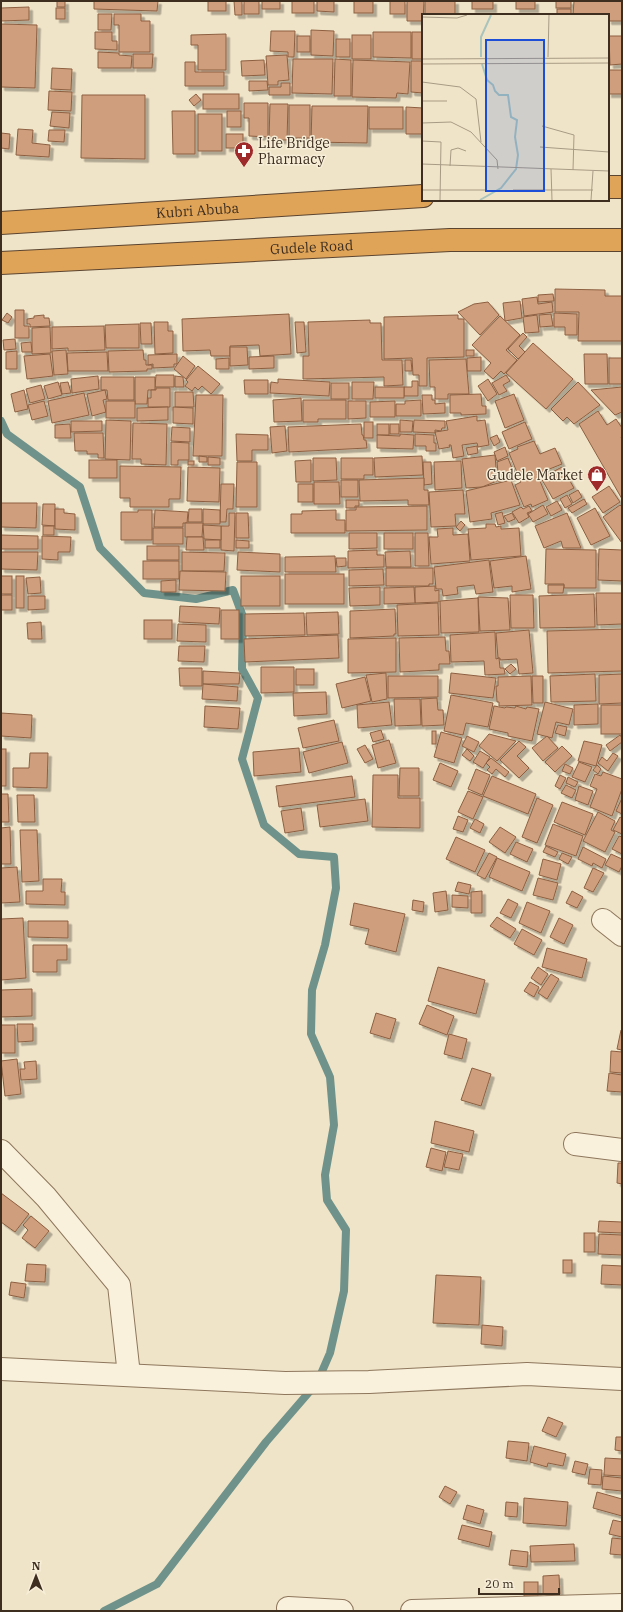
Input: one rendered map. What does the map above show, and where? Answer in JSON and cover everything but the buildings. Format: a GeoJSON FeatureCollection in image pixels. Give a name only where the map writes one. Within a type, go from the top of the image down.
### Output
{"type":"FeatureCollection","features":[{"type":"Feature","properties":{"kind":"highway"},"geometry":{"type":"LineString","coordinates":[[609,187],[622,187]]}},
{"type":"Feature","properties":{"kind":"highway","name":"Kubri Abuba"},"geometry":{"type":"LineString","coordinates":[[1,223],[422,196]]}},
{"type":"Feature","properties":{"kind":"highway","name":"Gudele Road"},"geometry":{"type":"LineString","coordinates":[[1,263],[450,240],[622,240]]}},
{"type":"Feature","properties":{"kind":"street"},"geometry":{"type":"LineString","coordinates":[[603,920],[622,935]]}},
{"type":"Feature","properties":{"kind":"street"},"geometry":{"type":"LineString","coordinates":[[575,1144],[622,1150]]}},
{"type":"Feature","properties":{"kind":"street"},"geometry":{"type":"LineString","coordinates":[[1,1151],[46,1196],[119,1285],[129,1375]]}},
{"type":"Feature","properties":{"kind":"street"},"geometry":{"type":"LineString","coordinates":[[1,1369],[317,1383],[369,1382],[527,1374],[622,1379]]}},
{"type":"Feature","properties":{"kind":"street"},"geometry":{"type":"LineString","coordinates":[[412,1611],[622,1605]]}},
{"type":"Feature","properties":{"kind":"street"},"geometry":{"type":"LineString","coordinates":[[288,1608],[342,1611]]}},
{"type":"Feature","properties":{"kind":"waterway"},"geometry":{"type":"LineString","coordinates":[[1,421],[7,434],[80,487],[100,548],[144,593],[196,599],[233,590],[243,617],[242,669],[258,698],[242,759],[264,825],[299,854],[334,857],[336,888],[325,945],[312,990],[311,1034],[330,1077],[334,1125],[325,1175],[327,1200],[346,1230],[344,1291],[330,1353],[317,1383],[266,1442],[157,1584],[104,1611]]}},
{"type":"Feature","properties":{"kind":"place","name":"Life Bridge Pharmacy"},"geometry":{"type":"Point","coordinates":[244,168]}},
{"type":"Feature","properties":{"kind":"place","name":"Gudele Market"},"geometry":{"type":"Point","coordinates":[597,492]}}]}
